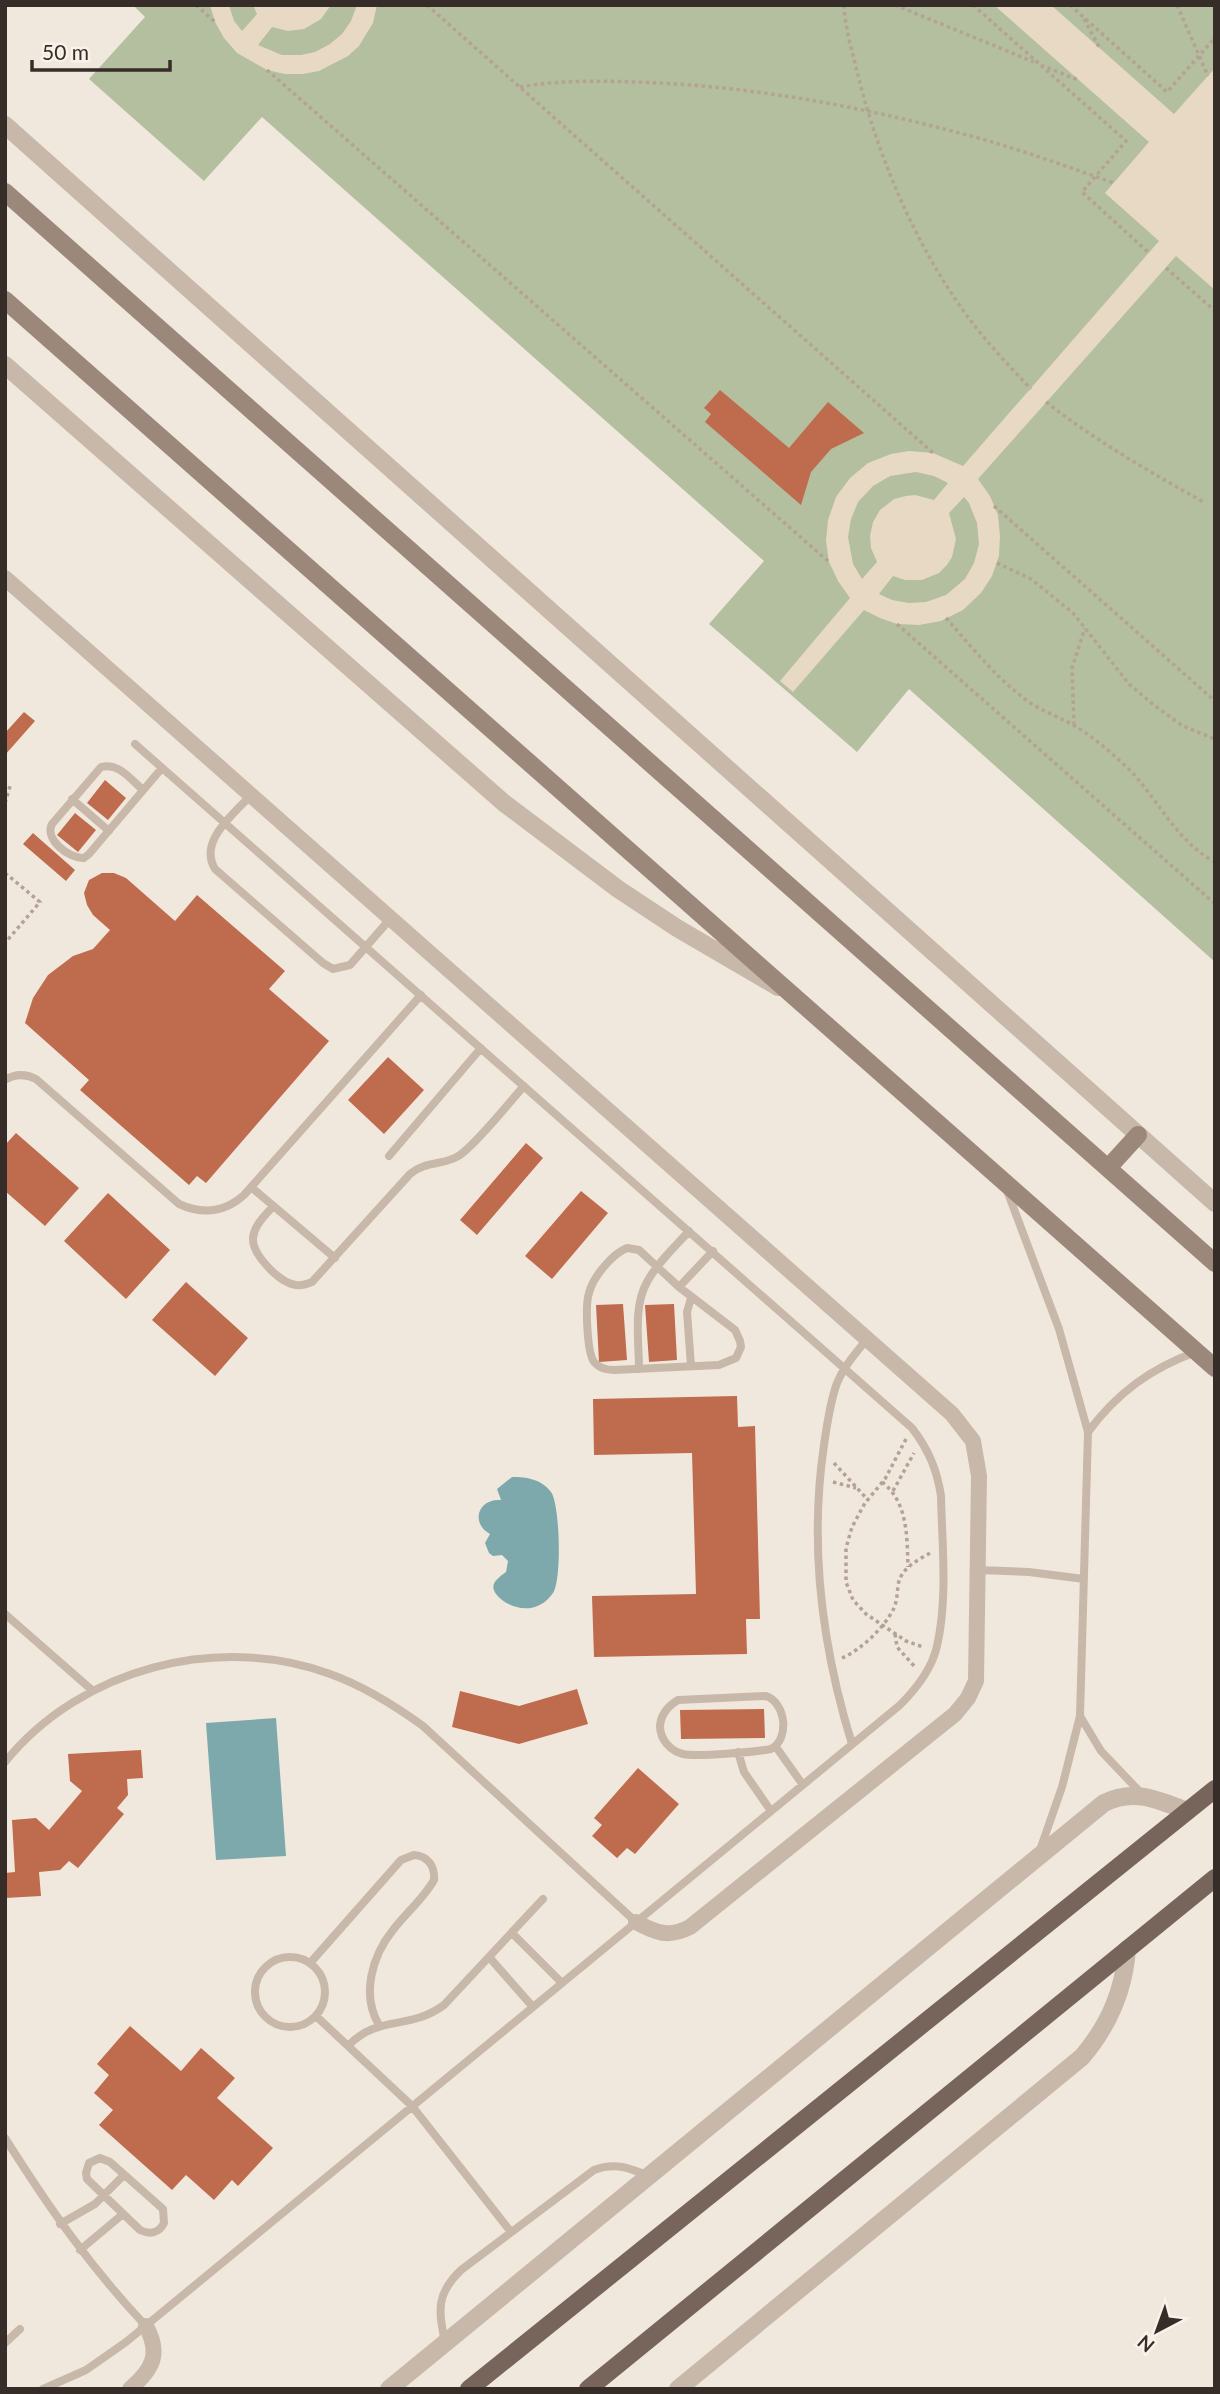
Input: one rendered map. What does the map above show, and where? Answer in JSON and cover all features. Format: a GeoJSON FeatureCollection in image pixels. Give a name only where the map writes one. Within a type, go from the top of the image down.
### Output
{"type":"FeatureCollection","features":[{"type":"Feature","properties":{"kind":"main road"},"geometry":{"type":"LineString","coordinates":[[5,192],[1215,1263]]}},
{"type":"Feature","properties":{"kind":"main road"},"geometry":{"type":"LineString","coordinates":[[5,300],[1215,1368]]}},
{"type":"Feature","properties":{"kind":"main road"},"geometry":{"type":"LineString","coordinates":[[1108,1168],[1139,1135]]}},
{"type":"Feature","properties":{"kind":"main road"},"geometry":{"type":"LineString","coordinates":[[469,2389],[1215,1789]]}},
{"type":"Feature","properties":{"kind":"main road"},"geometry":{"type":"LineString","coordinates":[[588,2389],[1215,1878]]}},
{"type":"Feature","properties":{"kind":"street"},"geometry":{"type":"LineString","coordinates":[[5,125],[1215,1203]]}},
{"type":"Feature","properties":{"kind":"street"},"geometry":{"type":"LineString","coordinates":[[5,365],[504,803],[570,854],[677,928],[800,1000]]}},
{"type":"Feature","properties":{"kind":"street"},"geometry":{"type":"LineString","coordinates":[[5,578],[952,1414],[973,1441],[979,1476],[976,1681],[968,1698],[955,1714],[690,1927],[678,1933],[656,1933],[636,1922]]}},
{"type":"Feature","properties":{"kind":"street"},"geometry":{"type":"LineString","coordinates":[[389,2389],[1104,1803],[1123,1795],[1144,1796],[1187,1811]]}},
{"type":"Feature","properties":{"kind":"street"},"geometry":{"type":"LineString","coordinates":[[678,2389],[1082,2057],[1103,2030],[1114,2007],[1123,1983],[1127,1950]]}},
{"type":"Feature","properties":{"kind":"street"},"geometry":{"type":"LineString","coordinates":[[130,2389],[145,2375],[154,2358],[153,2340],[146,2326]]}},
{"type":"Feature","properties":{"kind":"lane"},"geometry":{"type":"LineString","coordinates":[[43,2389],[86,2371],[146,2326],[900,1705],[923,1676],[937,1647],[941,1597],[939,1481],[929,1452],[912,1428],[135,744]]}},
{"type":"Feature","properties":{"kind":"lane"},"geometry":{"type":"LineString","coordinates":[[143,790],[118,768],[105,765],[95,772],[49,830],[52,838],[71,855],[84,858],[109,831],[162,768]]}},
{"type":"Feature","properties":{"kind":"lane"},"geometry":{"type":"LineString","coordinates":[[251,795],[213,839],[209,851],[212,863],[220,873],[327,967],[345,968],[391,918]]}},
{"type":"Feature","properties":{"kind":"lane"},"geometry":{"type":"LineString","coordinates":[[72,799],[109,831]]}},
{"type":"Feature","properties":{"kind":"lane"},"geometry":{"type":"LineString","coordinates":[[5,1080],[16,1075],[36,1079],[171,1198],[188,1208],[218,1210],[237,1201],[251,1187],[421,995]]}},
{"type":"Feature","properties":{"kind":"lane"},"geometry":{"type":"LineString","coordinates":[[389,1156],[481,1048]]}},
{"type":"Feature","properties":{"kind":"lane"},"geometry":{"type":"LineString","coordinates":[[274,1206],[255,1229],[253,1246],[261,1260],[283,1279],[297,1285],[312,1282],[410,1174],[422,1165],[460,1155],[524,1086]]}},
{"type":"Feature","properties":{"kind":"lane"},"geometry":{"type":"LineString","coordinates":[[1003,1180],[1051,1304],[1087,1432],[1080,1716],[1062,1787],[1037,1857]]}},
{"type":"Feature","properties":{"kind":"lane"},"geometry":{"type":"LineString","coordinates":[[251,1187],[335,1258]]}},
{"type":"Feature","properties":{"kind":"lane"},"geometry":{"type":"LineString","coordinates":[[639,1368],[639,1306],[643,1289],[657,1267],[689,1231]]}},
{"type":"Feature","properties":{"kind":"lane"},"geometry":{"type":"LineString","coordinates":[[621,1250],[639,1250],[679,1287],[734,1330],[741,1347],[736,1358],[725,1364],[607,1370],[601,1368],[593,1359],[587,1311],[588,1294],[596,1278],[621,1250]]}},
{"type":"Feature","properties":{"kind":"lane"},"geometry":{"type":"LineString","coordinates":[[679,1287],[713,1251]]}},
{"type":"Feature","properties":{"kind":"lane"},"geometry":{"type":"LineString","coordinates":[[691,1298],[687,1312],[691,1366]]}},
{"type":"Feature","properties":{"kind":"lane"},"geometry":{"type":"LineString","coordinates":[[852,1744],[830,1663],[818,1570],[820,1477],[832,1399],[845,1367],[867,1339]]}},
{"type":"Feature","properties":{"kind":"lane"},"geometry":{"type":"LineString","coordinates":[[1087,1432],[1113,1402],[1143,1377],[1169,1362],[1196,1352]]}},
{"type":"Feature","properties":{"kind":"lane"},"geometry":{"type":"LineString","coordinates":[[978,1570],[1030,1572],[1084,1579]]}},
{"type":"Feature","properties":{"kind":"lane"},"geometry":{"type":"LineString","coordinates":[[5,1614],[93,1691]]}},
{"type":"Feature","properties":{"kind":"lane"},"geometry":{"type":"LineString","coordinates":[[5,1762],[48,1720],[93,1691],[143,1670],[182,1661],[223,1657],[250,1657],[303,1666],[354,1684],[401,1710],[423,1726],[636,1922]]}},
{"type":"Feature","properties":{"kind":"lane"},"geometry":{"type":"LineString","coordinates":[[766,1696],[777,1703],[780,1710],[782,1737],[776,1747],[691,1754],[675,1751],[661,1733],[662,1717],[671,1704],[686,1699],[766,1696]]}},
{"type":"Feature","properties":{"kind":"lane"},"geometry":{"type":"LineString","coordinates":[[1080,1716],[1101,1751],[1144,1796]]}},
{"type":"Feature","properties":{"kind":"lane"},"geometry":{"type":"LineString","coordinates":[[776,1747],[803,1785]]}},
{"type":"Feature","properties":{"kind":"lane"},"geometry":{"type":"LineString","coordinates":[[738,1752],[744,1772],[771,1811]]}},
{"type":"Feature","properties":{"kind":"lane"},"geometry":{"type":"LineString","coordinates":[[311,1962],[401,1860],[414,1855],[427,1859],[432,1865],[434,1880],[391,1933],[374,1969],[369,1996],[370,2006],[379,2025]]}},
{"type":"Feature","properties":{"kind":"lane"},"geometry":{"type":"LineString","coordinates":[[348,2046],[357,2037],[379,2025],[411,2022],[434,2012],[453,1996],[543,1899]]}},
{"type":"Feature","properties":{"kind":"lane"},"geometry":{"type":"LineString","coordinates":[[512,1933],[562,1983]]}},
{"type":"Feature","properties":{"kind":"lane"},"geometry":{"type":"LineString","coordinates":[[292,1956],[311,1962],[323,1978],[326,1988],[325,1998],[316,2016],[299,2026],[279,2025],[262,2014],[255,1995],[258,1975],[272,1961],[292,1956]]}},
{"type":"Feature","properties":{"kind":"lane"},"geometry":{"type":"LineString","coordinates":[[489,1957],[533,2007]]}},
{"type":"Feature","properties":{"kind":"lane"},"geometry":{"type":"LineString","coordinates":[[316,2016],[412,2106],[511,2232]]}},
{"type":"Feature","properties":{"kind":"lane"},"geometry":{"type":"LineString","coordinates":[[5,2138],[60,2224],[146,2326]]}},
{"type":"Feature","properties":{"kind":"lane"},"geometry":{"type":"LineString","coordinates":[[100,2158],[124,2175],[163,2209],[165,2218],[162,2228],[149,2233],[140,2230],[87,2179],[86,2173],[89,2163],[100,2158]]}},
{"type":"Feature","properties":{"kind":"lane"},"geometry":{"type":"LineString","coordinates":[[445,2343],[440,2315],[442,2294],[461,2270],[594,2169],[622,2166],[649,2176]]}},
{"type":"Feature","properties":{"kind":"lane"},"geometry":{"type":"LineString","coordinates":[[60,2224],[86,2211],[124,2175]]}},
{"type":"Feature","properties":{"kind":"lane"},"geometry":{"type":"LineString","coordinates":[[80,2250],[123,2214]]}},
{"type":"Feature","properties":{"kind":"lane"},"geometry":{"type":"LineString","coordinates":[[5,2343],[20,2329]]}},
{"type":"Feature","properties":{"kind":"path"},"geometry":{"type":"LineString","coordinates":[[196,5],[215,22]]}},
{"type":"Feature","properties":{"kind":"path"},"geometry":{"type":"LineString","coordinates":[[427,5],[933,453]]}},
{"type":"Feature","properties":{"kind":"path"},"geometry":{"type":"LineString","coordinates":[[844,5],[848,34],[868,112],[897,195],[936,267],[973,324],[1031,389]]}},
{"type":"Feature","properties":{"kind":"path"},"geometry":{"type":"LineString","coordinates":[[895,5],[1078,80]]}},
{"type":"Feature","properties":{"kind":"path"},"geometry":{"type":"LineString","coordinates":[[973,5],[1126,141],[1082,192],[1150,253]]}},
{"type":"Feature","properties":{"kind":"path"},"geometry":{"type":"LineString","coordinates":[[1070,5],[1167,92],[1213,40],[1215,42]]}},
{"type":"Feature","properties":{"kind":"path"},"geometry":{"type":"LineString","coordinates":[[1076,5],[1099,47]]}},
{"type":"Feature","properties":{"kind":"path"},"geometry":{"type":"LineString","coordinates":[[1177,5],[1208,76]]}},
{"type":"Feature","properties":{"kind":"path"},"geometry":{"type":"LineString","coordinates":[[267,70],[830,562]]}},
{"type":"Feature","properties":{"kind":"path"},"geometry":{"type":"LineString","coordinates":[[519,87],[553,81],[627,81],[701,85],[788,97],[969,135],[1114,183]]}},
{"type":"Feature","properties":{"kind":"path"},"geometry":{"type":"LineString","coordinates":[[1166,268],[1215,311]]}},
{"type":"Feature","properties":{"kind":"path"},"geometry":{"type":"LineString","coordinates":[[1046,402],[1077,426],[1136,464],[1205,503]]}},
{"type":"Feature","properties":{"kind":"path"},"geometry":{"type":"LineString","coordinates":[[994,506],[1215,701]]}},
{"type":"Feature","properties":{"kind":"path"},"geometry":{"type":"LineString","coordinates":[[997,563],[1031,579],[1073,613],[1129,684],[1146,698],[1182,726],[1215,739]]}},
{"type":"Feature","properties":{"kind":"path"},"geometry":{"type":"LineString","coordinates":[[946,618],[987,664],[1022,697],[1073,725],[1120,761],[1141,782],[1176,830],[1199,853],[1215,862]]}},
{"type":"Feature","properties":{"kind":"path"},"geometry":{"type":"LineString","coordinates":[[897,624],[1215,904]]}},
{"type":"Feature","properties":{"kind":"path"},"geometry":{"type":"LineString","coordinates":[[1073,725],[1072,668],[1085,627]]}},
{"type":"Feature","properties":{"kind":"path"},"geometry":{"type":"LineString","coordinates":[[5,803],[11,783]]}},
{"type":"Feature","properties":{"kind":"path"},"geometry":{"type":"LineString","coordinates":[[5,873],[40,902],[5,943]]}},
{"type":"Feature","properties":{"kind":"path"},"geometry":{"type":"LineString","coordinates":[[912,1428],[882,1482],[858,1515],[849,1537],[846,1582],[852,1600],[859,1608],[918,1646],[937,1647]]}},
{"type":"Feature","properties":{"kind":"path"},"geometry":{"type":"LineString","coordinates":[[893,1491],[921,1440]]}},
{"type":"Feature","properties":{"kind":"path"},"geometry":{"type":"LineString","coordinates":[[823,1452],[868,1500]]}},
{"type":"Feature","properties":{"kind":"path"},"geometry":{"type":"LineString","coordinates":[[820,1477],[858,1489]]}},
{"type":"Feature","properties":{"kind":"path"},"geometry":{"type":"LineString","coordinates":[[882,1482],[893,1491],[898,1500],[907,1532],[908,1567]]}},
{"type":"Feature","properties":{"kind":"path"},"geometry":{"type":"LineString","coordinates":[[830,1663],[858,1649],[883,1624],[893,1610],[898,1584],[908,1567],[942,1548]]}},
{"type":"Feature","properties":{"kind":"path"},"geometry":{"type":"LineString","coordinates":[[895,1633],[897,1647],[923,1676]]}},
{"type":"Feature","properties":{"kind":"green space"},"geometry":{"type":"Polygon","coordinates":[[[133,5],[1215,5],[1215,962],[909,689],[857,752],[709,624],[764,561],[262,117],[204,181],[89,79],[145,17],[133,5]]]}},
{"type":"Feature","properties":{"kind":"shaded area"},"geometry":{"type":"Polygon","coordinates":[[[210,5],[229,5],[234,21],[242,31],[257,14],[253,5],[331,5],[321,19],[304,29],[288,31],[272,27],[258,45],[282,55],[301,55],[315,52],[342,34],[357,5],[377,5],[373,23],[359,46],[348,56],[319,71],[285,74],[267,70],[237,53],[215,22],[210,5]]]}},
{"type":"Feature","properties":{"kind":"shaded area"},"geometry":{"type":"Polygon","coordinates":[[[994,5],[1051,5],[1174,114],[1215,68],[1215,290],[1176,256],[978,479],[990,496],[998,515],[1000,536],[999,556],[992,576],[981,593],[963,610],[941,621],[919,625],[897,624],[864,610],[793,692],[780,681],[850,598],[829,562],[826,541],[828,520],[836,497],[850,478],[868,463],[891,454],[909,451],[933,453],[963,466],[1159,241],[1105,193],[1149,142],[994,5]],[[916,472],[890,476],[873,486],[858,502],[848,537],[853,564],[862,579],[877,562],[871,548],[870,536],[873,522],[880,510],[894,499],[906,496],[915,495],[934,500],[948,483],[916,472]],[[964,497],[949,513],[956,539],[952,557],[947,565],[939,573],[922,580],[905,580],[893,576],[879,594],[909,603],[926,602],[946,595],[965,579],[974,563],[979,544],[977,523],[964,497]]]}},
{"type":"Feature","properties":{"kind":"water"},"geometry":{"type":"Polygon","coordinates":[[[512,1477],[528,1478],[543,1484],[554,1499],[559,1558],[556,1585],[548,1599],[536,1607],[515,1607],[502,1600],[494,1591],[494,1584],[506,1572],[508,1561],[502,1555],[493,1556],[489,1553],[485,1543],[490,1534],[480,1524],[479,1512],[482,1507],[493,1500],[501,1500],[497,1489],[512,1477]]]}},
{"type":"Feature","properties":{"kind":"water"},"geometry":{"type":"Polygon","coordinates":[[[276,1718],[286,1856],[216,1860],[206,1723],[276,1718]]]}},
{"type":"Feature","properties":{"kind":"building"},"geometry":{"type":"Polygon","coordinates":[[[720,390],[789,448],[828,402],[864,433],[831,449],[811,472],[801,505],[705,422],[711,414],[704,408],[720,390]]]}},
{"type":"Feature","properties":{"kind":"building"},"geometry":{"type":"Polygon","coordinates":[[[24,712],[35,721],[5,755],[5,733],[24,712]]]}},
{"type":"Feature","properties":{"kind":"building"},"geometry":{"type":"Polygon","coordinates":[[[105,780],[126,798],[108,820],[87,803],[105,780]]]}},
{"type":"Feature","properties":{"kind":"building"},"geometry":{"type":"Polygon","coordinates":[[[75,813],[96,830],[78,852],[57,835],[75,813]]]}},
{"type":"Feature","properties":{"kind":"building"},"geometry":{"type":"Polygon","coordinates":[[[33,833],[75,870],[66,881],[23,844],[33,833]]]}},
{"type":"Feature","properties":{"kind":"building"},"geometry":{"type":"Polygon","coordinates":[[[102,873],[114,873],[126,878],[175,921],[197,895],[285,971],[269,989],[329,1041],[206,1183],[197,1176],[189,1185],[80,1090],[89,1080],[25,1023],[33,998],[48,975],[73,956],[93,949],[110,930],[93,915],[84,893],[89,880],[102,873]]]}},
{"type":"Feature","properties":{"kind":"building"},"geometry":{"type":"Polygon","coordinates":[[[388,1057],[424,1090],[384,1134],[348,1100],[388,1057]]]}},
{"type":"Feature","properties":{"kind":"building"},"geometry":{"type":"Polygon","coordinates":[[[16,1133],[79,1188],[45,1226],[5,1191],[5,1145],[16,1133]]]}},
{"type":"Feature","properties":{"kind":"building"},"geometry":{"type":"Polygon","coordinates":[[[526,1143],[543,1158],[477,1235],[460,1220],[526,1143]]]}},
{"type":"Feature","properties":{"kind":"building"},"geometry":{"type":"Polygon","coordinates":[[[581,1191],[608,1213],[552,1279],[525,1256],[581,1191]]]}},
{"type":"Feature","properties":{"kind":"building"},"geometry":{"type":"Polygon","coordinates":[[[108,1193],[170,1250],[126,1299],[64,1241],[108,1193]]]}},
{"type":"Feature","properties":{"kind":"building"},"geometry":{"type":"Polygon","coordinates":[[[186,1282],[248,1338],[215,1376],[152,1320],[186,1282]]]}},
{"type":"Feature","properties":{"kind":"building"},"geometry":{"type":"Polygon","coordinates":[[[623,1304],[627,1360],[599,1362],[596,1305],[623,1304]]]}},
{"type":"Feature","properties":{"kind":"building"},"geometry":{"type":"Polygon","coordinates":[[[674,1304],[677,1360],[649,1362],[645,1305],[674,1304]]]}},
{"type":"Feature","properties":{"kind":"building"},"geometry":{"type":"Polygon","coordinates":[[[737,1396],[738,1427],[755,1426],[760,1619],[746,1619],[747,1654],[594,1657],[592,1596],[696,1594],[692,1453],[594,1455],[593,1399],[737,1396]]]}},
{"type":"Feature","properties":{"kind":"building"},"geometry":{"type":"Polygon","coordinates":[[[577,1689],[588,1724],[519,1744],[452,1727],[460,1691],[519,1706],[577,1689]]]}},
{"type":"Feature","properties":{"kind":"building"},"geometry":{"type":"Polygon","coordinates":[[[764,1709],[765,1738],[681,1739],[680,1710],[764,1709]]]}},
{"type":"Feature","properties":{"kind":"building"},"geometry":{"type":"Polygon","coordinates":[[[141,1750],[143,1778],[127,1779],[128,1795],[117,1808],[124,1814],[78,1868],[69,1861],[60,1870],[39,1872],[41,1896],[5,1898],[5,1873],[15,1872],[12,1820],[36,1818],[49,1830],[82,1791],[70,1781],[68,1754],[141,1750]]]}},
{"type":"Feature","properties":{"kind":"building"},"geometry":{"type":"Polygon","coordinates":[[[638,1768],[679,1804],[635,1854],[627,1848],[617,1858],[592,1836],[602,1825],[594,1818],[638,1768]]]}},
{"type":"Feature","properties":{"kind":"building"},"geometry":{"type":"Polygon","coordinates":[[[130,2026],[181,2071],[201,2048],[235,2078],[217,2098],[273,2148],[238,2186],[232,2180],[214,2200],[186,2175],[172,2190],[99,2125],[113,2110],[94,2093],[109,2075],[97,2064],[130,2026]]]}}]}
